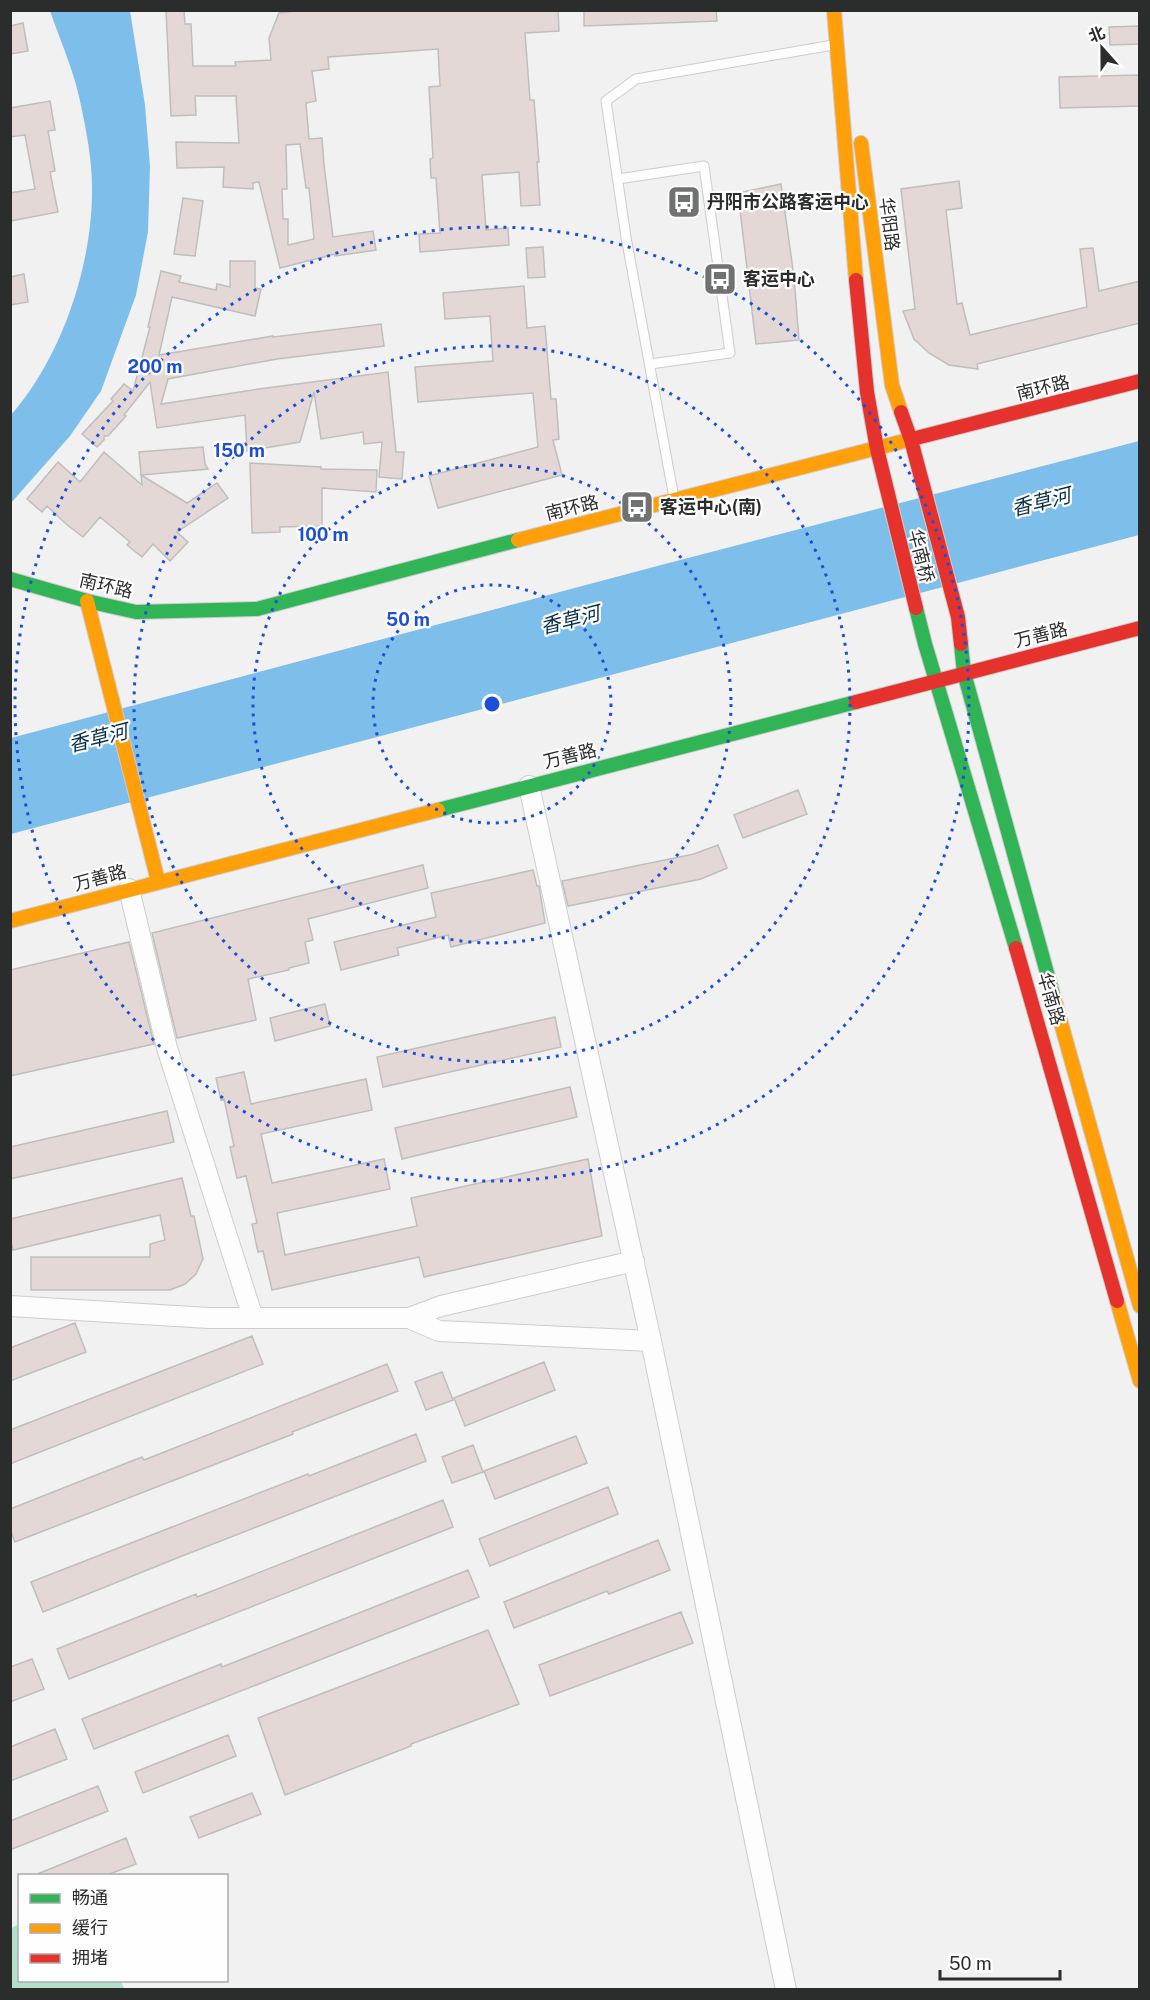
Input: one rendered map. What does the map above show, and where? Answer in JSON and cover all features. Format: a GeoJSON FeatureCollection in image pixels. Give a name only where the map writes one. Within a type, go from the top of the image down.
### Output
{"type":"FeatureCollection","features":[{"type":"Feature","properties":{"kind":"main road"},"geometry":{"type":"LineString","coordinates":[[834,10],[855,101]]}},
{"type":"Feature","properties":{"kind":"main road"},"geometry":{"type":"LineString","coordinates":[[846,10],[842,43],[849,208],[867,392],[877,449]]}},
{"type":"Feature","properties":{"kind":"main road","name":"华阳路"},"geometry":{"type":"LineString","coordinates":[[858,125],[892,385],[911,440]]}},
{"type":"Feature","properties":{"kind":"main road","name":"南环路"},"geometry":{"type":"LineString","coordinates":[[10,579],[136,612],[257,609],[1140,381]]}},
{"type":"Feature","properties":{"kind":"main road","name":"华南桥"},"geometry":{"type":"LineString","coordinates":[[911,440],[958,617]]}},
{"type":"Feature","properties":{"kind":"main road","name":"华南桥"},"geometry":{"type":"LineString","coordinates":[[877,449],[921,629]]}},
{"type":"Feature","properties":{"kind":"main road"},"geometry":{"type":"LineString","coordinates":[[87,601],[158,881]]}},
{"type":"Feature","properties":{"kind":"main road","name":"华南路"},"geometry":{"type":"LineString","coordinates":[[958,617],[964,673],[1140,1306]]}},
{"type":"Feature","properties":{"kind":"main road","name":"万善路"},"geometry":{"type":"LineString","coordinates":[[10,921],[1140,628]]}},
{"type":"Feature","properties":{"kind":"main road","name":"华南路"},"geometry":{"type":"LineString","coordinates":[[921,629],[1034,1007],[1140,1381]]}},
{"type":"Feature","properties":{"kind":"street"},"geometry":{"type":"LineString","coordinates":[[529,786],[634,1261],[786,1989]]}},
{"type":"Feature","properties":{"kind":"street"},"geometry":{"type":"LineString","coordinates":[[129,889],[167,1048],[253,1318]]}},
{"type":"Feature","properties":{"kind":"street"},"geometry":{"type":"LineString","coordinates":[[10,1306],[209,1318],[409,1318],[451,1303],[634,1261]]}},
{"type":"Feature","properties":{"kind":"street"},"geometry":{"type":"LineString","coordinates":[[409,1318],[439,1330],[651,1341]]}},
{"type":"Feature","properties":{"kind":"lane"},"geometry":{"type":"LineString","coordinates":[[675,500],[626,237],[606,101],[636,79],[842,43]]}},
{"type":"Feature","properties":{"kind":"lane"},"geometry":{"type":"LineString","coordinates":[[618,179],[704,166],[730,353],[650,364]]}},
{"type":"Feature","properties":{"kind":"green space"},"geometry":{"type":"Polygon","coordinates":[[[18,1924],[18,1982],[121,1982],[124,1989],[11,1989],[11,1928],[18,1924]]]}},
{"type":"Feature","properties":{"kind":"water"},"geometry":{"type":"Polygon","coordinates":[[[50,11],[130,11],[145,105],[150,166],[148,232],[136,295],[101,391],[70,436],[11,503],[11,415],[29,392],[59,338],[80,278],[91,217],[92,176],[84,122],[74,78],[50,11]]]}},
{"type":"Feature","properties":{"kind":"water","name":"香草河"},"geometry":{"type":"Polygon","coordinates":[[[1139,441],[1139,535],[11,834],[11,738],[1139,441]]]}},
{"type":"Feature","properties":{"kind":"building"},"geometry":{"type":"Polygon","coordinates":[[[166,10],[184,10],[185,24],[191,24],[193,66],[236,66],[235,62],[271,60],[269,38],[279,13],[302,10],[558,10],[559,31],[525,33],[530,100],[534,100],[540,205],[521,206],[519,172],[482,175],[486,230],[508,228],[509,245],[420,252],[419,234],[440,233],[436,178],[431,178],[430,159],[433,158],[429,87],[440,86],[438,49],[328,57],[329,69],[312,71],[316,101],[306,103],[309,139],[322,138],[333,237],[373,231],[376,250],[335,256],[335,254],[280,268],[259,182],[253,183],[253,189],[223,187],[224,167],[177,168],[176,142],[239,143],[236,96],[195,96],[196,115],[171,116],[166,10]],[[300,144],[286,145],[287,189],[282,189],[283,219],[288,219],[288,245],[314,239],[309,188],[306,188],[300,144]]]}},
{"type":"Feature","properties":{"kind":"building"},"geometry":{"type":"Polygon","coordinates":[[[584,10],[716,10],[717,21],[584,26],[584,10]]]}},
{"type":"Feature","properties":{"kind":"building"},"geometry":{"type":"Polygon","coordinates":[[[23,23],[28,51],[10,54],[10,26],[23,23]]]}},
{"type":"Feature","properties":{"kind":"building"},"geometry":{"type":"Polygon","coordinates":[[[1140,26],[1140,44],[1110,45],[1109,27],[1140,26]]]}},
{"type":"Feature","properties":{"kind":"building"},"geometry":{"type":"Polygon","coordinates":[[[1140,75],[1140,106],[1060,108],[1059,77],[1140,75]]]}},
{"type":"Feature","properties":{"kind":"building"},"geometry":{"type":"Polygon","coordinates":[[[50,101],[55,130],[48,131],[55,171],[50,172],[58,212],[10,221],[10,193],[35,189],[25,135],[10,137],[10,108],[50,101]]]}},
{"type":"Feature","properties":{"kind":"building"},"geometry":{"type":"Polygon","coordinates":[[[959,181],[962,208],[946,210],[957,304],[962,303],[970,335],[1087,307],[1080,249],[1093,248],[1099,291],[1140,281],[1140,323],[977,364],[978,369],[949,365],[929,353],[914,339],[903,311],[915,309],[901,189],[959,181]]]}},
{"type":"Feature","properties":{"kind":"building"},"geometry":{"type":"Polygon","coordinates":[[[781,184],[794,277],[799,340],[756,344],[738,193],[781,184]]]}},
{"type":"Feature","properties":{"kind":"building"},"geometry":{"type":"Polygon","coordinates":[[[183,198],[203,201],[195,256],[174,254],[183,198]]]}},
{"type":"Feature","properties":{"kind":"building"},"geometry":{"type":"Polygon","coordinates":[[[543,247],[545,277],[528,278],[526,248],[543,247]]]}},
{"type":"Feature","properties":{"kind":"building"},"geometry":{"type":"Polygon","coordinates":[[[230,261],[255,261],[255,288],[261,289],[255,316],[172,297],[159,355],[273,336],[381,324],[384,346],[277,359],[168,379],[161,404],[388,372],[396,452],[404,452],[402,479],[379,477],[382,442],[364,444],[363,432],[321,439],[314,392],[300,442],[247,451],[245,415],[157,428],[150,382],[124,415],[126,416],[108,436],[104,436],[104,440],[97,447],[82,434],[113,401],[111,399],[124,384],[133,391],[150,327],[148,327],[161,271],[181,276],[179,282],[216,290],[217,284],[230,287],[230,261]]]}},
{"type":"Feature","properties":{"kind":"building"},"geometry":{"type":"Polygon","coordinates":[[[24,274],[28,302],[10,305],[10,277],[24,274]]]}},
{"type":"Feature","properties":{"kind":"building"},"geometry":{"type":"Polygon","coordinates":[[[524,286],[527,328],[545,326],[551,399],[556,399],[559,439],[553,440],[562,475],[438,508],[429,476],[538,447],[533,393],[418,402],[415,367],[493,361],[490,316],[445,319],[443,293],[524,286]]]}},
{"type":"Feature","properties":{"kind":"building"},"geometry":{"type":"Polygon","coordinates":[[[203,447],[205,464],[208,469],[141,475],[139,452],[203,447]]]}},
{"type":"Feature","properties":{"kind":"building"},"geometry":{"type":"Polygon","coordinates":[[[104,452],[142,485],[141,475],[187,503],[217,483],[228,498],[177,532],[188,542],[170,561],[153,544],[142,557],[127,545],[130,542],[100,517],[83,537],[47,506],[42,512],[27,499],[58,462],[80,482],[104,452]]]}},
{"type":"Feature","properties":{"kind":"building"},"geometry":{"type":"Polygon","coordinates":[[[250,463],[321,467],[321,469],[377,470],[376,492],[322,488],[322,526],[280,527],[280,532],[252,533],[250,463]]]}},
{"type":"Feature","properties":{"kind":"building"},"geometry":{"type":"Polygon","coordinates":[[[798,790],[807,814],[743,838],[734,815],[798,790]]]}},
{"type":"Feature","properties":{"kind":"building"},"geometry":{"type":"Polygon","coordinates":[[[718,845],[727,868],[701,879],[568,906],[562,881],[694,854],[718,845]]]}},
{"type":"Feature","properties":{"kind":"building"},"geometry":{"type":"Polygon","coordinates":[[[423,865],[428,888],[308,919],[313,940],[305,942],[309,963],[248,979],[256,1020],[177,1038],[152,933],[423,865]]]}},
{"type":"Feature","properties":{"kind":"building"},"geometry":{"type":"Polygon","coordinates":[[[533,870],[537,886],[539,886],[545,923],[451,947],[448,935],[397,948],[399,955],[341,970],[334,942],[436,917],[431,893],[533,870]]]}},
{"type":"Feature","properties":{"kind":"building"},"geometry":{"type":"Polygon","coordinates":[[[129,942],[154,1044],[10,1076],[10,970],[129,942]]]}},
{"type":"Feature","properties":{"kind":"building"},"geometry":{"type":"Polygon","coordinates":[[[325,1004],[330,1026],[275,1041],[270,1018],[325,1004]]]}},
{"type":"Feature","properties":{"kind":"building"},"geometry":{"type":"Polygon","coordinates":[[[555,1017],[561,1047],[383,1087],[377,1057],[555,1017]]]}},
{"type":"Feature","properties":{"kind":"building"},"geometry":{"type":"Polygon","coordinates":[[[244,1072],[251,1104],[366,1079],[372,1110],[261,1134],[272,1183],[384,1159],[390,1189],[277,1213],[285,1255],[417,1226],[411,1198],[588,1159],[602,1236],[424,1277],[419,1257],[272,1290],[263,1251],[258,1252],[252,1224],[257,1223],[246,1176],[237,1178],[230,1147],[234,1146],[224,1099],[221,1100],[216,1078],[244,1072]]]}},
{"type":"Feature","properties":{"kind":"building"},"geometry":{"type":"Polygon","coordinates":[[[570,1087],[577,1117],[402,1159],[395,1128],[570,1087]]]}},
{"type":"Feature","properties":{"kind":"building"},"geometry":{"type":"Polygon","coordinates":[[[167,1111],[174,1142],[10,1179],[10,1147],[167,1111]]]}},
{"type":"Feature","properties":{"kind":"building"},"geometry":{"type":"Polygon","coordinates":[[[182,1178],[191,1216],[194,1216],[203,1259],[196,1274],[185,1284],[170,1290],[31,1290],[31,1257],[150,1257],[150,1244],[165,1240],[160,1215],[13,1250],[10,1238],[10,1219],[182,1178]]]}},
{"type":"Feature","properties":{"kind":"building"},"geometry":{"type":"Polygon","coordinates":[[[75,1323],[86,1352],[10,1381],[10,1348],[75,1323]]]}},
{"type":"Feature","properties":{"kind":"building"},"geometry":{"type":"Polygon","coordinates":[[[252,1336],[263,1364],[10,1464],[10,1430],[252,1336]]]}},
{"type":"Feature","properties":{"kind":"building"},"geometry":{"type":"Polygon","coordinates":[[[544,1362],[555,1390],[465,1426],[454,1398],[544,1362]]]}},
{"type":"Feature","properties":{"kind":"building"},"geometry":{"type":"Polygon","coordinates":[[[387,1364],[398,1391],[15,1542],[10,1530],[10,1509],[142,1457],[144,1460],[387,1364]]]}},
{"type":"Feature","properties":{"kind":"building"},"geometry":{"type":"Polygon","coordinates":[[[442,1372],[453,1400],[426,1410],[415,1382],[442,1372]]]}},
{"type":"Feature","properties":{"kind":"building"},"geometry":{"type":"Polygon","coordinates":[[[416,1434],[426,1461],[43,1612],[31,1582],[416,1434]]]}},
{"type":"Feature","properties":{"kind":"building"},"geometry":{"type":"Polygon","coordinates":[[[576,1436],[587,1463],[495,1499],[484,1471],[576,1436]]]}},
{"type":"Feature","properties":{"kind":"building"},"geometry":{"type":"Polygon","coordinates":[[[473,1445],[483,1472],[452,1483],[442,1457],[473,1445]]]}},
{"type":"Feature","properties":{"kind":"building"},"geometry":{"type":"Polygon","coordinates":[[[608,1487],[618,1514],[490,1566],[479,1539],[608,1487]]]}},
{"type":"Feature","properties":{"kind":"building"},"geometry":{"type":"Polygon","coordinates":[[[443,1500],[453,1527],[69,1679],[57,1649],[196,1594],[197,1597],[443,1500]]]}},
{"type":"Feature","properties":{"kind":"building"},"geometry":{"type":"Polygon","coordinates":[[[658,1540],[670,1570],[609,1594],[607,1591],[514,1628],[504,1602],[658,1540]]]}},
{"type":"Feature","properties":{"kind":"building"},"geometry":{"type":"Polygon","coordinates":[[[468,1570],[479,1597],[94,1749],[82,1719],[221,1664],[222,1667],[468,1570]]]}},
{"type":"Feature","properties":{"kind":"building"},"geometry":{"type":"Polygon","coordinates":[[[681,1612],[693,1643],[550,1696],[539,1665],[681,1612]]]}},
{"type":"Feature","properties":{"kind":"building"},"geometry":{"type":"Polygon","coordinates":[[[488,1630],[519,1704],[411,1744],[411,1746],[285,1795],[258,1718],[488,1630]]]}},
{"type":"Feature","properties":{"kind":"building"},"geometry":{"type":"Polygon","coordinates":[[[32,1659],[44,1689],[10,1702],[10,1667],[32,1659]]]}},
{"type":"Feature","properties":{"kind":"building"},"geometry":{"type":"Polygon","coordinates":[[[55,1729],[67,1759],[10,1781],[10,1747],[55,1729]]]}},
{"type":"Feature","properties":{"kind":"building"},"geometry":{"type":"Polygon","coordinates":[[[228,1735],[236,1756],[143,1793],[135,1772],[228,1735]]]}},
{"type":"Feature","properties":{"kind":"building"},"geometry":{"type":"Polygon","coordinates":[[[98,1786],[108,1811],[10,1850],[10,1821],[98,1786]]]}},
{"type":"Feature","properties":{"kind":"building"},"geometry":{"type":"Polygon","coordinates":[[[252,1793],[261,1814],[199,1838],[190,1817],[252,1793]]]}},
{"type":"Feature","properties":{"kind":"building"},"geometry":{"type":"Polygon","coordinates":[[[126,1838],[136,1864],[110,1874],[37,1874],[126,1838]]]}},
{"type":"Feature","properties":{"kind":"traffic: fast"},"geometry":{"type":"LineString","coordinates":[[10,579],[136,612],[257,609],[518,540]]}},
{"type":"Feature","properties":{"kind":"traffic: fast"},"geometry":{"type":"LineString","coordinates":[[916,608],[1016,948]]}},
{"type":"Feature","properties":{"kind":"traffic: fast"},"geometry":{"type":"LineString","coordinates":[[961,644],[964,673],[1054,998]]}},
{"type":"Feature","properties":{"kind":"traffic: fast"},"geometry":{"type":"LineString","coordinates":[[438,810],[856,702]]}},
{"type":"Feature","properties":{"kind":"traffic: slow"},"geometry":{"type":"LineString","coordinates":[[834,10],[856,280]]}},
{"type":"Feature","properties":{"kind":"traffic: slow"},"geometry":{"type":"LineString","coordinates":[[861,143],[892,385],[901,412]]}},
{"type":"Feature","properties":{"kind":"traffic: slow"},"geometry":{"type":"LineString","coordinates":[[518,540],[916,438]]}},
{"type":"Feature","properties":{"kind":"traffic: slow"},"geometry":{"type":"LineString","coordinates":[[87,601],[158,881]]}},
{"type":"Feature","properties":{"kind":"traffic: slow"},"geometry":{"type":"LineString","coordinates":[[10,921],[438,810]]}},
{"type":"Feature","properties":{"kind":"traffic: slow"},"geometry":{"type":"LineString","coordinates":[[1054,998],[1140,1306]]}},
{"type":"Feature","properties":{"kind":"traffic: slow"},"geometry":{"type":"LineString","coordinates":[[1117,1301],[1140,1381]]}},
{"type":"Feature","properties":{"kind":"traffic: jam"},"geometry":{"type":"LineString","coordinates":[[856,280],[867,392],[877,449],[916,608]]}},
{"type":"Feature","properties":{"kind":"traffic: jam"},"geometry":{"type":"LineString","coordinates":[[916,438],[1140,381]]}},
{"type":"Feature","properties":{"kind":"traffic: jam"},"geometry":{"type":"LineString","coordinates":[[901,412],[911,440],[958,617],[961,644]]}},
{"type":"Feature","properties":{"kind":"traffic: jam"},"geometry":{"type":"LineString","coordinates":[[856,702],[1140,628]]}},
{"type":"Feature","properties":{"kind":"traffic: jam"},"geometry":{"type":"LineString","coordinates":[[1016,948],[1117,1301]]}},
{"type":"Feature","properties":{"kind":"place","name":"丹阳市公路客运中心"},"geometry":{"type":"Point","coordinates":[684,202]}},
{"type":"Feature","properties":{"kind":"place","name":"客运中心"},"geometry":{"type":"Point","coordinates":[720,279]}},
{"type":"Feature","properties":{"kind":"place","name":"客运中心(南)"},"geometry":{"type":"Point","coordinates":[637,507]}}]}
